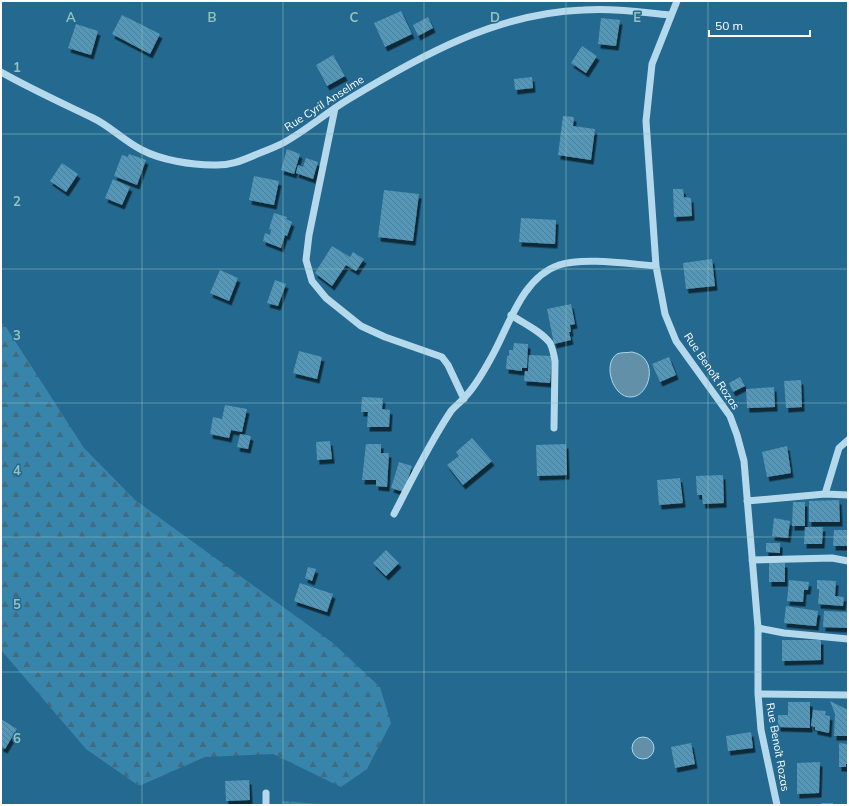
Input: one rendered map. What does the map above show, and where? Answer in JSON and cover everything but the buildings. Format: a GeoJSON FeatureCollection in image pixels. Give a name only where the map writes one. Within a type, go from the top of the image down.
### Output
{"type":"FeatureCollection","features":[{"type":"Feature","properties":{"kind":"street","name":"Rue Benoît Rozas"},"geometry":{"type":"LineString","coordinates":[[676,1],[652,64],[646,121],[656,266],[665,314],[676,341],[730,416],[744,460],[758,628],[758,694],[762,730],[777,805]]}},
{"type":"Feature","properties":{"kind":"street","name":"Rue Cyril Anselme"},"geometry":{"type":"LineString","coordinates":[[1,72],[99,121],[142,150],[161,157],[195,164],[226,165],[239,162],[284,142],[335,108],[394,72],[442,47],[477,32],[534,16],[581,10],[611,9],[670,15]]}},
{"type":"Feature","properties":{"kind":"street"},"geometry":{"type":"LineString","coordinates":[[335,108],[309,235],[306,260],[312,281],[326,298],[361,326],[385,337],[442,357],[448,365],[464,399]]}},
{"type":"Feature","properties":{"kind":"street"},"geometry":{"type":"LineString","coordinates":[[394,514],[426,453],[452,409],[464,399],[491,358],[511,315],[521,299],[540,276],[559,266],[582,261],[656,266]]}},
{"type":"Feature","properties":{"kind":"street"},"geometry":{"type":"LineString","coordinates":[[511,315],[537,332],[549,343],[554,351],[554,428]]}},
{"type":"Feature","properties":{"kind":"street"},"geometry":{"type":"LineString","coordinates":[[825,494],[839,448],[848,440]]}},
{"type":"Feature","properties":{"kind":"street"},"geometry":{"type":"LineString","coordinates":[[747,501],[825,494],[848,495]]}},
{"type":"Feature","properties":{"kind":"street"},"geometry":{"type":"LineString","coordinates":[[752,560],[832,558],[848,561]]}},
{"type":"Feature","properties":{"kind":"street"},"geometry":{"type":"LineString","coordinates":[[758,628],[784,633],[848,639]]}},
{"type":"Feature","properties":{"kind":"street"},"geometry":{"type":"LineString","coordinates":[[758,694],[848,695]]}},
{"type":"Feature","properties":{"kind":"street"},"geometry":{"type":"LineString","coordinates":[[266,793],[266,805]]}},
{"type":"Feature","properties":{"kind":"green space"},"geometry":{"type":"Polygon","coordinates":[[[1,323],[6,327],[84,448],[135,500],[333,643],[380,687],[391,723],[367,769],[341,787],[273,754],[205,757],[139,786],[86,749],[1,650],[1,323]]]}},
{"type":"Feature","properties":{"kind":"green space"},"geometry":{"type":"Polygon","coordinates":[[[283,801],[331,805],[282,805],[283,801]]]}},
{"type":"Feature","properties":{"kind":"shaded area"},"geometry":{"type":"Polygon","coordinates":[[[632,352],[641,355],[646,361],[649,368],[649,376],[643,391],[638,395],[631,397],[625,396],[619,392],[615,386],[610,372],[610,365],[617,354],[632,352]]]}},
{"type":"Feature","properties":{"kind":"shaded area"},"geometry":{"type":"Polygon","coordinates":[[[639,737],[647,737],[654,744],[654,752],[647,759],[639,759],[632,752],[632,744],[639,737]]]}}]}
